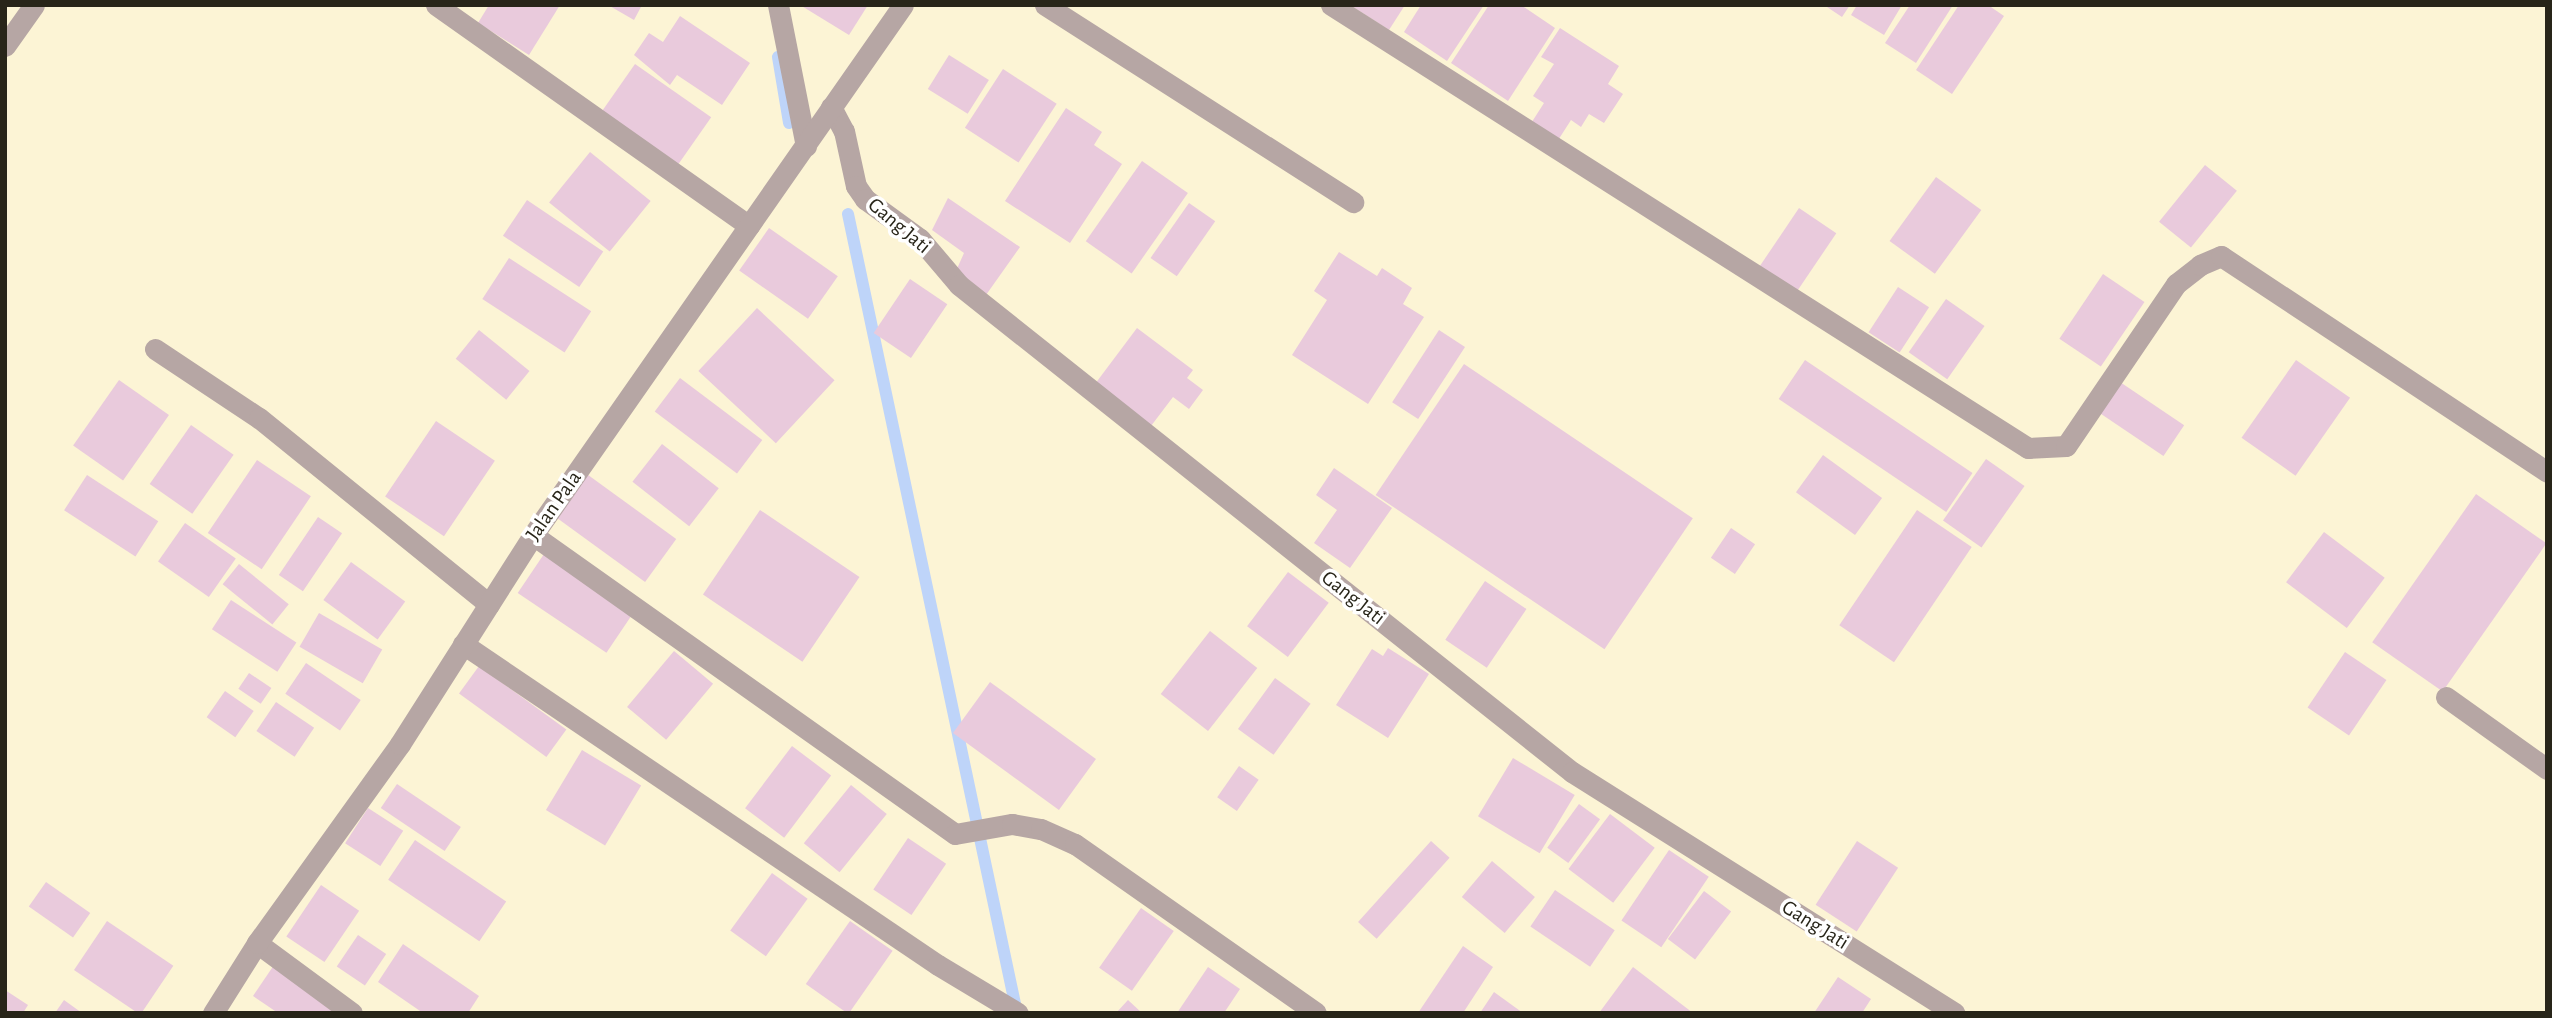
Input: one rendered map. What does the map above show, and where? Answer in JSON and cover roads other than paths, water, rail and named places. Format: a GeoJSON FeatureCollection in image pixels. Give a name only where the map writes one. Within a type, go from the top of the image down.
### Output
{"type":"FeatureCollection","features":[{"type":"Feature","properties":{"kind":"street"},"geometry":{"type":"LineString","coordinates":[[5,46],[34,5]]}},
{"type":"Feature","properties":{"kind":"street"},"geometry":{"type":"LineString","coordinates":[[436,5],[749,226]]}},
{"type":"Feature","properties":{"kind":"street"},"geometry":{"type":"LineString","coordinates":[[778,5],[806,146]]}},
{"type":"Feature","properties":{"kind":"street","name":"Jalan Pala"},"geometry":{"type":"LineString","coordinates":[[213,1013],[257,943],[400,744],[533,535],[903,5]]}},
{"type":"Feature","properties":{"kind":"street"},"geometry":{"type":"LineString","coordinates":[[1045,5],[1353,202]]}},
{"type":"Feature","properties":{"kind":"street"},"geometry":{"type":"LineString","coordinates":[[1331,5],[2028,448],[2066,446],[2176,284],[2200,265],[2221,256],[2547,472]]}},
{"type":"Feature","properties":{"kind":"street","name":"Gang Jati"},"geometry":{"type":"LineString","coordinates":[[831,107],[844,131],[856,186],[865,199],[920,239],[959,285],[1572,772],[1954,1013]]}},
{"type":"Feature","properties":{"kind":"street"},"geometry":{"type":"LineString","coordinates":[[155,349],[259,418],[489,604]]}},
{"type":"Feature","properties":{"kind":"street"},"geometry":{"type":"LineString","coordinates":[[533,535],[955,834],[1012,824],[1041,829],[1075,844],[1316,1013]]}},
{"type":"Feature","properties":{"kind":"street"},"geometry":{"type":"LineString","coordinates":[[463,644],[938,965],[1018,1013]]}},
{"type":"Feature","properties":{"kind":"street"},"geometry":{"type":"LineString","coordinates":[[2446,697],[2547,769]]}},
{"type":"Feature","properties":{"kind":"street"},"geometry":{"type":"LineString","coordinates":[[257,943],[352,1013]]}},
{"type":"Feature","properties":{"kind":"waterway"},"geometry":{"type":"LineString","coordinates":[[778,57],[789,123]]}},
{"type":"Feature","properties":{"kind":"waterway"},"geometry":{"type":"LineString","coordinates":[[848,214],[1017,1013]]}}]}
